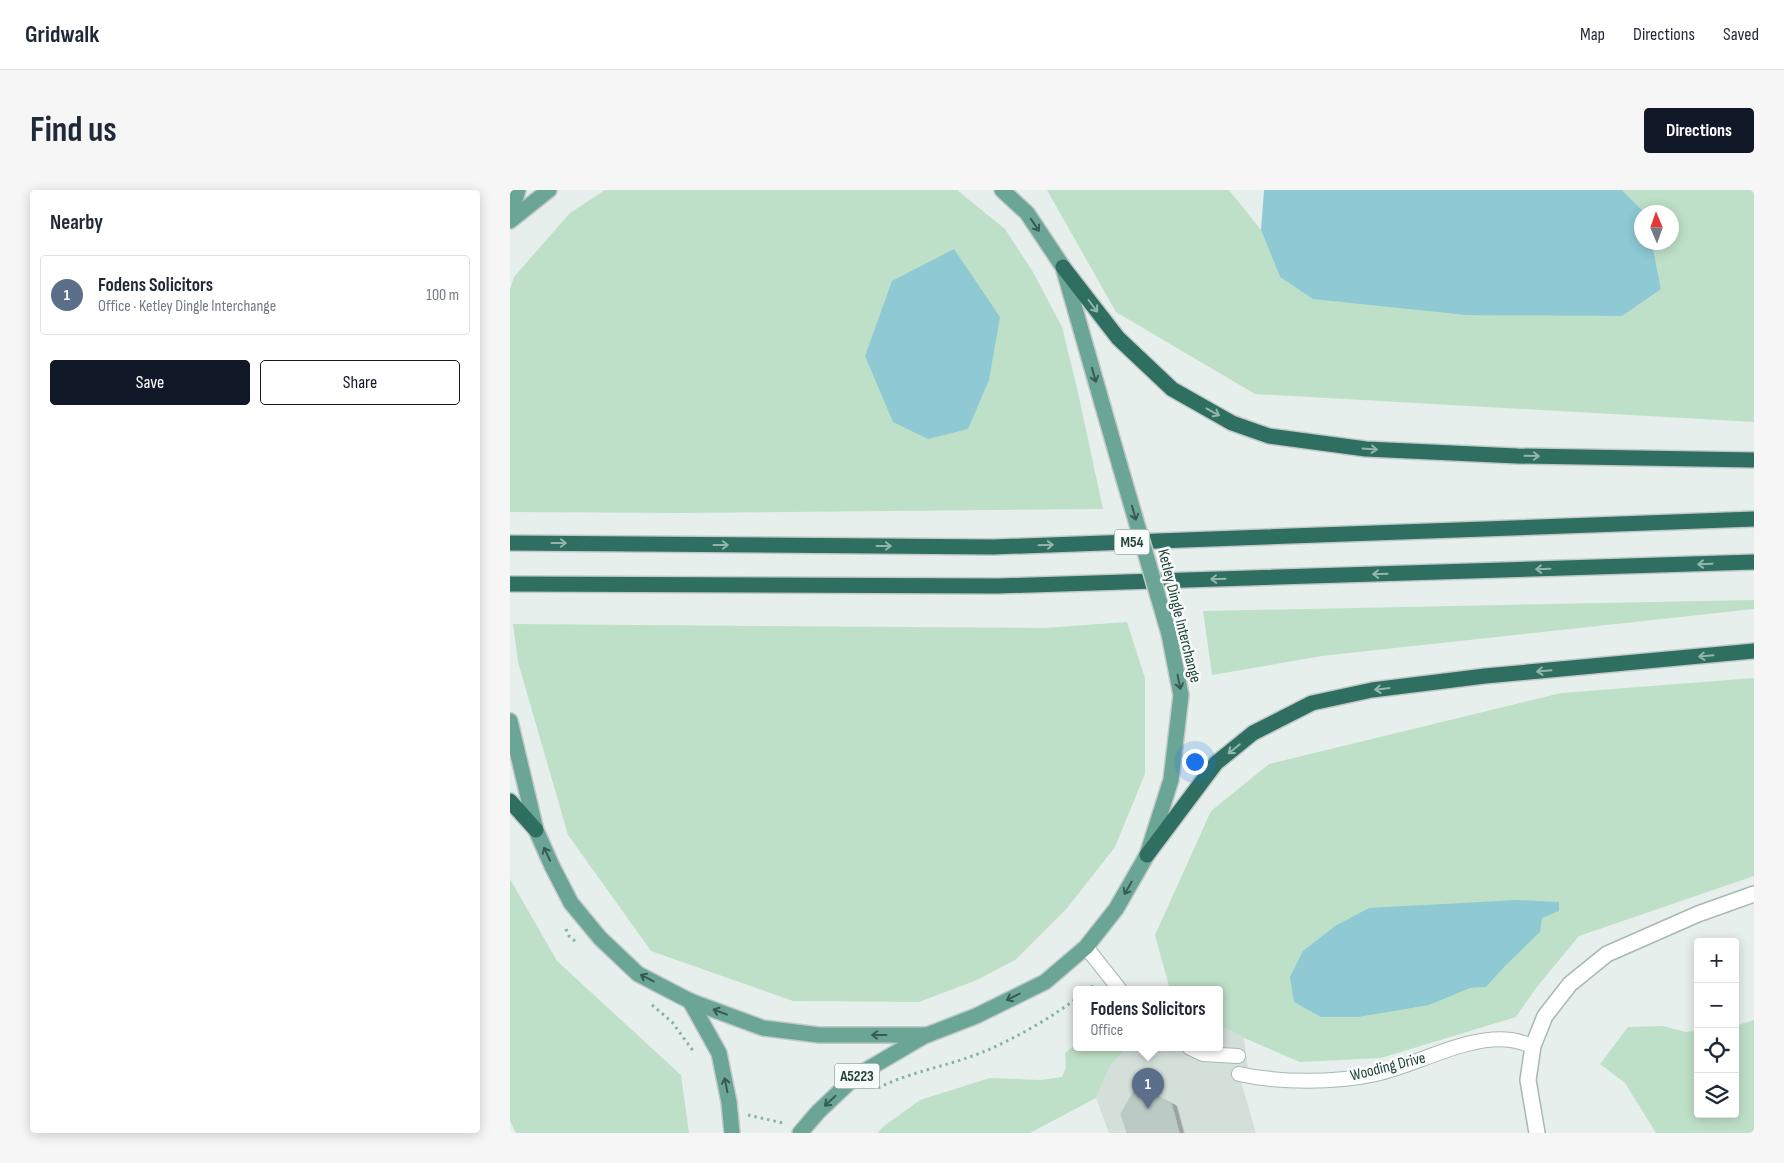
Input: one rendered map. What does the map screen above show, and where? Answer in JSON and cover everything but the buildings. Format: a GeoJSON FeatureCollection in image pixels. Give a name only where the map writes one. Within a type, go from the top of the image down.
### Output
{"type":"FeatureCollection","features":[{"type":"Feature","properties":{"kind":"highway"},"geometry":{"type":"LineString","coordinates":[[1063,267],[1118,338],[1172,389],[1232,422],[1269,436],[1375,449],[1517,456],[1754,460]]}},
{"type":"Feature","properties":{"kind":"highway","name":"M54"},"geometry":{"type":"LineString","coordinates":[[510,543],[993,547],[1754,519]]}},
{"type":"Feature","properties":{"kind":"highway"},"geometry":{"type":"LineString","coordinates":[[510,584],[998,586],[1754,562]]}},
{"type":"Feature","properties":{"kind":"highway"},"geometry":{"type":"LineString","coordinates":[[1147,855],[1216,763],[1253,733],[1312,703],[1372,690],[1485,676],[1754,651]]}},
{"type":"Feature","properties":{"kind":"highway"},"geometry":{"type":"LineString","coordinates":[[510,801],[536,830]]}},
{"type":"Feature","properties":{"kind":"main road"},"geometry":{"type":"LineString","coordinates":[[510,217],[518,190]]}},
{"type":"Feature","properties":{"kind":"main road"},"geometry":{"type":"LineString","coordinates":[[510,221],[549,190]]}},
{"type":"Feature","properties":{"kind":"main road","name":"Ketley Dingle Interchange"},"geometry":{"type":"LineString","coordinates":[[510,721],[536,830],[571,903],[600,938],[638,974],[690,1001],[763,1028],[819,1035],[928,1035],[976,1016],[1044,982],[1086,947],[1116,909],[1147,855],[1171,780],[1181,694],[1169,634],[1063,267],[1027,213],[1002,190]]}},
{"type":"Feature","properties":{"kind":"main road"},"geometry":{"type":"LineString","coordinates":[[690,1001],[719,1053],[729,1102],[732,1133]]}},
{"type":"Feature","properties":{"kind":"main road","name":"A5223"},"geometry":{"type":"LineString","coordinates":[[800,1133],[818,1112],[856,1076],[928,1035]]}},
{"type":"Feature","properties":{"kind":"street"},"geometry":{"type":"LineString","coordinates":[[1537,1133],[1528,1080],[1533,1046],[1545,1016],[1570,984],[1607,954],[1698,914],[1754,894]]}},
{"type":"Feature","properties":{"kind":"lane"},"geometry":{"type":"LineString","coordinates":[[1086,947],[1117,986]]}},
{"type":"Feature","properties":{"kind":"lane","name":"Wooding Drive"},"geometry":{"type":"LineString","coordinates":[[1239,1074],[1270,1080],[1340,1079],[1376,1074],[1487,1040],[1511,1040],[1533,1046]]}},
{"type":"Feature","properties":{"kind":"lane"},"geometry":{"type":"LineString","coordinates":[[1196,1051],[1203,1054],[1238,1056]]}},
{"type":"Feature","properties":{"kind":"path"},"geometry":{"type":"LineString","coordinates":[[875,1090],[898,1078],[983,1052],[1038,1024],[1073,1001]]}},
{"type":"Feature","properties":{"kind":"shaded area"},"geometry":{"type":"Polygon","coordinates":[[[1223,1026],[1244,1038],[1248,1069],[1237,1068],[1256,1133],[1109,1133],[1096,1098],[1111,1064],[1124,1051],[1223,1051],[1223,1026]]]}},
{"type":"Feature","properties":{"kind":"green space"},"geometry":{"type":"Polygon","coordinates":[[[605,190],[957,190],[1005,229],[1033,272],[1062,327],[1103,509],[682,513],[510,512],[510,289],[514,277],[570,213],[605,190]]]}},
{"type":"Feature","properties":{"kind":"green space"},"geometry":{"type":"Polygon","coordinates":[[[1047,190],[1229,190],[1261,230],[1280,277],[1661,289],[1653,250],[1679,250],[1679,205],[1637,205],[1622,190],[1754,190],[1754,422],[1255,394],[1116,312],[1047,190]]]}},
{"type":"Feature","properties":{"kind":"green space"},"geometry":{"type":"Polygon","coordinates":[[[1754,600],[1754,609],[1322,656],[1212,675],[1203,611],[1754,600]]]}},
{"type":"Feature","properties":{"kind":"green space"},"geometry":{"type":"Polygon","coordinates":[[[1127,622],[1145,678],[1145,774],[1115,847],[1068,907],[1015,960],[977,980],[919,1002],[793,1001],[651,951],[568,835],[518,662],[513,624],[1044,628],[1127,622]]]}},
{"type":"Feature","properties":{"kind":"green space"},"geometry":{"type":"Polygon","coordinates":[[[1754,678],[1754,876],[1579,936],[1536,988],[1516,1017],[1381,1058],[1300,1062],[1244,1038],[1223,1026],[1223,986],[1169,986],[1155,935],[1211,811],[1269,764],[1561,693],[1754,678]],[[1517,900],[1470,988],[1486,987],[1507,964],[1517,900]]]}},
{"type":"Feature","properties":{"kind":"green space"},"geometry":{"type":"Polygon","coordinates":[[[510,879],[557,961],[681,1075],[689,1133],[516,1133],[510,1121],[510,879]]]}},
{"type":"Feature","properties":{"kind":"green space"},"geometry":{"type":"Polygon","coordinates":[[[1754,1020],[1754,1133],[1656,1133],[1625,1083],[1600,1064],[1628,1027],[1663,1026],[1686,1032],[1694,1031],[1694,1118],[1739,1118],[1739,1025],[1754,1020]]]}},
{"type":"Feature","properties":{"kind":"green space"},"geometry":{"type":"Polygon","coordinates":[[[1073,1046],[1073,1051],[1124,1051],[1111,1064],[1096,1098],[1030,1133],[877,1133],[920,1100],[990,1078],[1040,1080],[1062,1077],[1066,1067],[1065,1053],[1073,1046]]]}},
{"type":"Feature","properties":{"kind":"water"},"geometry":{"type":"Polygon","coordinates":[[[1264,190],[1622,190],[1637,205],[1634,205],[1634,250],[1653,250],[1661,289],[1622,316],[1466,315],[1313,299],[1280,277],[1261,230],[1264,190]]]}},
{"type":"Feature","properties":{"kind":"water"},"geometry":{"type":"Polygon","coordinates":[[[954,249],[1000,317],[989,380],[968,429],[928,439],[893,422],[865,356],[892,281],[954,249]]]}},
{"type":"Feature","properties":{"kind":"water"},"geometry":{"type":"Polygon","coordinates":[[[1517,900],[1559,902],[1559,911],[1542,918],[1540,932],[1486,987],[1470,988],[1429,1005],[1358,1017],[1321,1017],[1294,1002],[1290,977],[1303,951],[1335,926],[1369,908],[1517,900]]]}},
{"type":"Feature","properties":{"kind":"place","name":"Fodens Solicitors"},"geometry":{"type":"Point","coordinates":[1148,1109]}}]}
